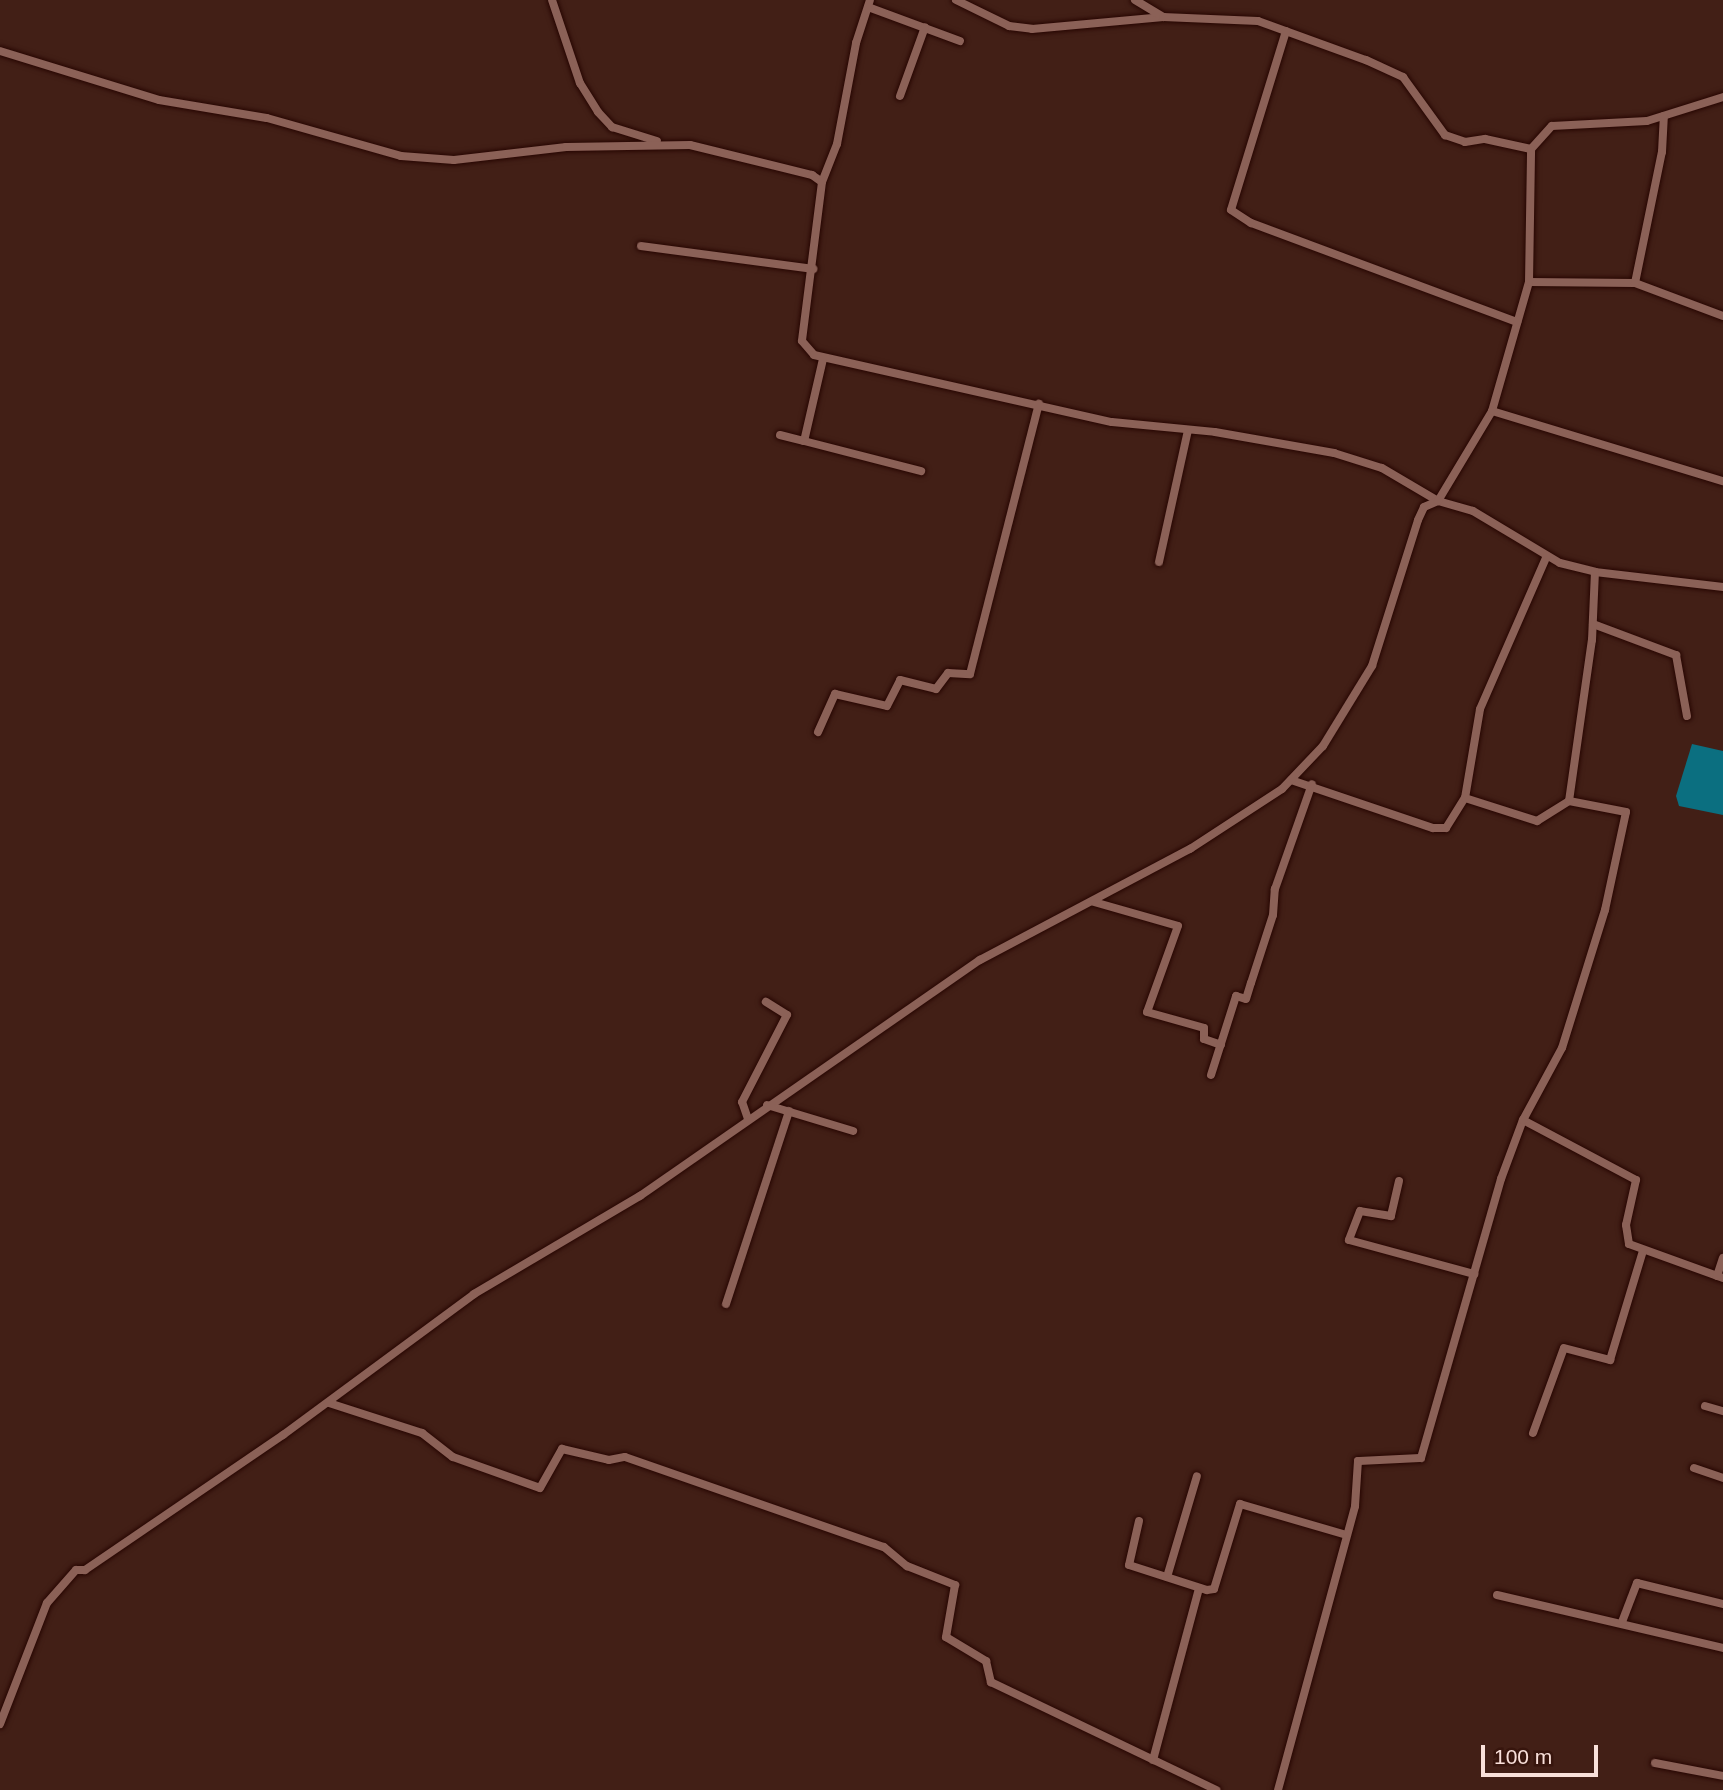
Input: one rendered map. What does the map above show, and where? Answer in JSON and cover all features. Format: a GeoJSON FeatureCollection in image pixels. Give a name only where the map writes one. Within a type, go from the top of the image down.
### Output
{"type":"FeatureCollection","features":[{"type":"Feature","properties":{"kind":"street"},"geometry":{"type":"LineString","coordinates":[[552,0],[580,83],[598,112],[612,127],[663,143]]}},
{"type":"Feature","properties":{"kind":"street"},"geometry":{"type":"LineString","coordinates":[[957,0],[1009,26],[1032,29],[1163,17],[1219,17],[1286,31],[1403,77],[1445,135],[1531,149]]}},
{"type":"Feature","properties":{"kind":"street"},"geometry":{"type":"LineString","coordinates":[[1135,0],[1163,17]]}},
{"type":"Feature","properties":{"kind":"street"},"geometry":{"type":"LineString","coordinates":[[960,41],[869,4],[856,43],[837,144],[822,182],[802,341],[823,359],[1112,422],[1188,430],[1334,453],[1382,468],[1438,501],[1473,512],[1546,556],[1595,572],[1723,587]]}},
{"type":"Feature","properties":{"kind":"street"},"geometry":{"type":"LineString","coordinates":[[900,96],[925,27]]}},
{"type":"Feature","properties":{"kind":"street"},"geometry":{"type":"LineString","coordinates":[[1286,31],[1231,210],[1251,223],[1517,322]]}},
{"type":"Feature","properties":{"kind":"street"},"geometry":{"type":"LineString","coordinates":[[0,51],[159,100],[267,118],[401,156],[454,160],[566,147],[663,143],[690,145],[822,182]]}},
{"type":"Feature","properties":{"kind":"street"},"geometry":{"type":"LineString","coordinates":[[0,1724],[47,1603],[60,1585],[329,1403],[474,1294],[640,1196],[767,1105],[980,960],[1190,849],[1292,780],[1323,746],[1372,666],[1418,520],[1424,508],[1438,501],[1492,411],[1529,282],[1531,149],[1552,126],[1604,126],[1664,116],[1723,97]]}},
{"type":"Feature","properties":{"kind":"street"},"geometry":{"type":"LineString","coordinates":[[1635,283],[1662,152],[1664,116]]}},
{"type":"Feature","properties":{"kind":"street"},"geometry":{"type":"LineString","coordinates":[[642,246],[813,268]]}},
{"type":"Feature","properties":{"kind":"street"},"geometry":{"type":"LineString","coordinates":[[1529,282],[1635,283],[1723,316]]}},
{"type":"Feature","properties":{"kind":"street"},"geometry":{"type":"LineString","coordinates":[[804,441],[823,359]]}},
{"type":"Feature","properties":{"kind":"street"},"geometry":{"type":"LineString","coordinates":[[818,732],[835,694],[887,706],[900,680],[936,689],[948,673],[970,674],[1039,404]]}},
{"type":"Feature","properties":{"kind":"street"},"geometry":{"type":"LineString","coordinates":[[1492,411],[1723,481]]}},
{"type":"Feature","properties":{"kind":"street"},"geometry":{"type":"LineString","coordinates":[[1158,562],[1188,430]]}},
{"type":"Feature","properties":{"kind":"street"},"geometry":{"type":"LineString","coordinates":[[780,435],[921,471]]}},
{"type":"Feature","properties":{"kind":"street"},"geometry":{"type":"LineString","coordinates":[[1292,780],[1312,784],[1433,828],[1446,828],[1465,798],[1480,709],[1546,556]]}},
{"type":"Feature","properties":{"kind":"street"},"geometry":{"type":"LineString","coordinates":[[1569,801],[1593,624],[1595,572]]}},
{"type":"Feature","properties":{"kind":"street"},"geometry":{"type":"LineString","coordinates":[[1593,624],[1676,655],[1687,716]]}},
{"type":"Feature","properties":{"kind":"street"},"geometry":{"type":"LineString","coordinates":[[1210,1075],[1237,996],[1246,999],[1273,915],[1275,889],[1312,784]]}},
{"type":"Feature","properties":{"kind":"street"},"geometry":{"type":"LineString","coordinates":[[1278,1790],[1347,1535],[1358,1461],[1366,1456],[1405,1463],[1421,1458],[1474,1273],[1523,1120],[1562,1048],[1605,910],[1626,812],[1569,801],[1545,818],[1527,821],[1465,798]]}},
{"type":"Feature","properties":{"kind":"street"},"geometry":{"type":"LineString","coordinates":[[1094,902],[1178,926],[1147,1012],[1204,1028],[1203,1039],[1221,1045]]}},
{"type":"Feature","properties":{"kind":"street"},"geometry":{"type":"LineString","coordinates":[[748,1119],[742,1102],[788,1015],[766,1002]]}},
{"type":"Feature","properties":{"kind":"street"},"geometry":{"type":"LineString","coordinates":[[767,1105],[853,1131]]}},
{"type":"Feature","properties":{"kind":"street"},"geometry":{"type":"LineString","coordinates":[[726,1304],[789,1111]]}},
{"type":"Feature","properties":{"kind":"street"},"geometry":{"type":"LineString","coordinates":[[1523,1120],[1636,1180],[1625,1235],[1643,1251],[1720,1277],[1723,1258]]}},
{"type":"Feature","properties":{"kind":"street"},"geometry":{"type":"LineString","coordinates":[[1399,1181],[1391,1216],[1360,1211],[1349,1240],[1474,1273]]}},
{"type":"Feature","properties":{"kind":"street"},"geometry":{"type":"LineString","coordinates":[[1533,1433],[1564,1348],[1609,1360],[1643,1251]]}},
{"type":"Feature","properties":{"kind":"street"},"geometry":{"type":"LineString","coordinates":[[329,1403],[422,1433],[453,1457],[540,1488],[562,1449],[609,1460],[625,1457],[884,1547],[907,1566],[955,1585],[946,1637],[986,1661],[990,1682],[1216,1790]]}},
{"type":"Feature","properties":{"kind":"street"},"geometry":{"type":"LineString","coordinates":[[1705,1406],[1723,1411]]}},
{"type":"Feature","properties":{"kind":"street"},"geometry":{"type":"LineString","coordinates":[[1694,1468],[1723,1478]]}},
{"type":"Feature","properties":{"kind":"street"},"geometry":{"type":"LineString","coordinates":[[1167,1577],[1197,1476]]}},
{"type":"Feature","properties":{"kind":"street"},"geometry":{"type":"LineString","coordinates":[[1139,1521],[1129,1564],[1199,1588],[1214,1590],[1240,1504],[1347,1535]]}},
{"type":"Feature","properties":{"kind":"street"},"geometry":{"type":"LineString","coordinates":[[1622,1622],[1637,1583],[1723,1604]]}},
{"type":"Feature","properties":{"kind":"street"},"geometry":{"type":"LineString","coordinates":[[1153,1760],[1199,1588]]}},
{"type":"Feature","properties":{"kind":"street"},"geometry":{"type":"LineString","coordinates":[[1497,1595],[1622,1622],[1723,1648]]}},
{"type":"Feature","properties":{"kind":"street"},"geometry":{"type":"LineString","coordinates":[[1655,1763],[1723,1776]]}},
{"type":"Feature","properties":{"kind":"water"},"geometry":{"type":"Polygon","coordinates":[[[1692,744],[1723,751],[1723,815],[1679,806],[1676,796],[1692,744]]]}}]}
